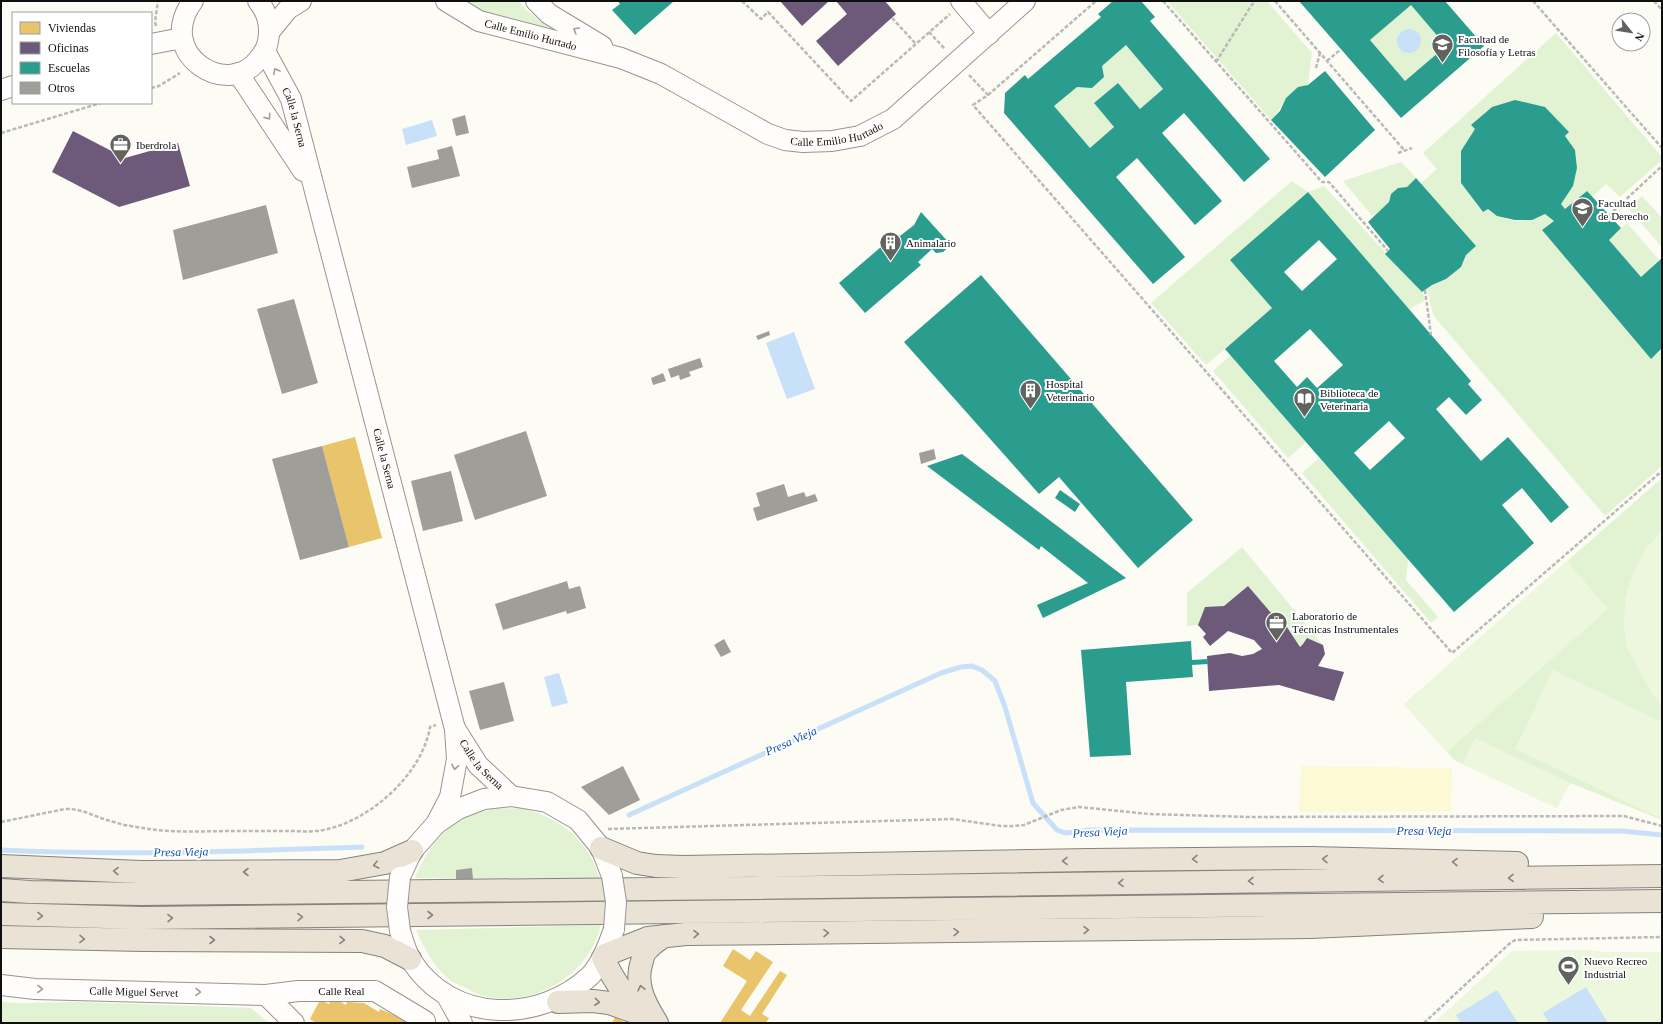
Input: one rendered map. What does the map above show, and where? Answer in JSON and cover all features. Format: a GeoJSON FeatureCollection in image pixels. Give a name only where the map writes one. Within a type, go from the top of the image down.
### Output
{"type":"FeatureCollection","features":[{"type":"Feature","properties":{"kind":"highway"},"geometry":{"type":"LineString","coordinates":[[604,838],[637,863],[656,866],[683,867],[1082,860],[1311,858],[1530,864],[1662,862]]}},
{"type":"Feature","properties":{"kind":"highway"},"geometry":{"type":"LineString","coordinates":[[1,866],[141,872],[340,871],[385,863],[412,852]]}},
{"type":"Feature","properties":{"kind":"highway"},"geometry":{"type":"LineString","coordinates":[[1,890],[30,892],[157,894],[1662,876]]}},
{"type":"Feature","properties":{"kind":"highway"},"geometry":{"type":"LineString","coordinates":[[1,914],[150,918],[1662,901]]}},
{"type":"Feature","properties":{"kind":"highway"},"geometry":{"type":"LineString","coordinates":[[651,1020],[628,1001],[609,971],[604,956],[641,941],[664,936],[1311,926],[1531,917],[1662,915]]}},
{"type":"Feature","properties":{"kind":"highway"},"geometry":{"type":"LineString","coordinates":[[651,1020],[639,986],[639,971],[644,955],[649,947],[664,936]]}},
{"type":"Feature","properties":{"kind":"highway"},"geometry":{"type":"LineString","coordinates":[[1,937],[143,940],[362,941],[385,946],[410,959]]}},
{"type":"Feature","properties":{"kind":"highway"},"geometry":{"type":"LineString","coordinates":[[558,1002],[593,1001],[609,1003],[651,1020]]}},
{"type":"Feature","properties":{"kind":"street"},"geometry":{"type":"LineString","coordinates":[[188,4],[182,23],[182,38],[187,52],[196,64],[208,72],[223,75],[238,73],[248,69],[256,63],[265,51],[270,31],[268,19],[263,7],[258,1]]}},
{"type":"Feature","properties":{"kind":"street"},"geometry":{"type":"LineString","coordinates":[[270,31],[288,9],[301,1]]}},
{"type":"Feature","properties":{"kind":"street","name":"Calle Emilio Hurtado"},"geometry":{"type":"LineString","coordinates":[[446,1],[479,22],[621,58],[661,74],[768,134],[785,140],[803,142],[832,141],[860,136],[893,119],[1025,1]]}},
{"type":"Feature","properties":{"kind":"street","name":"Calle Emilio Hurtado"},"geometry":{"type":"LineString","coordinates":[[536,1],[549,14],[621,58]]}},
{"type":"Feature","properties":{"kind":"street"},"geometry":{"type":"LineString","coordinates":[[955,8],[989,34]]}},
{"type":"Feature","properties":{"kind":"street"},"geometry":{"type":"LineString","coordinates":[[154,38],[182,38]]}},
{"type":"Feature","properties":{"kind":"street","name":"Calle la Serna"},"geometry":{"type":"LineString","coordinates":[[265,51],[291,100],[454,724],[457,759],[450,797],[436,824]]}},
{"type":"Feature","properties":{"kind":"street","name":"Calle la Serna"},"geometry":{"type":"LineString","coordinates":[[238,73],[314,188]]}},
{"type":"Feature","properties":{"kind":"street"},"geometry":{"type":"LineString","coordinates":[[1,90],[12,86]]}},
{"type":"Feature","properties":{"kind":"street","name":"Calle la Serna"},"geometry":{"type":"LineString","coordinates":[[454,724],[478,765],[511,796]]}},
{"type":"Feature","properties":{"kind":"street"},"geometry":{"type":"LineString","coordinates":[[511,796],[547,802],[578,820],[604,838],[616,902],[614,929],[604,956],[591,975],[581,985],[558,1002],[518,1019],[479,1012],[448,998],[427,981],[410,959],[400,931],[396,907],[400,877],[412,852],[436,824],[458,809],[484,799],[511,796]]}},
{"type":"Feature","properties":{"kind":"street","name":"Calle Miguel Servet"},"geometry":{"type":"LineString","coordinates":[[1,985],[35,989],[266,995],[298,991]]}},
{"type":"Feature","properties":{"kind":"street"},"geometry":{"type":"LineString","coordinates":[[294,1023],[291,1010],[298,991]]}},
{"type":"Feature","properties":{"kind":"street","name":"Calle Real"},"geometry":{"type":"LineString","coordinates":[[298,991],[375,991],[425,1022]]}},
{"type":"Feature","properties":{"kind":"street"},"geometry":{"type":"LineString","coordinates":[[266,995],[294,1023]]}},
{"type":"Feature","properties":{"kind":"street"},"geometry":{"type":"LineString","coordinates":[[448,998],[462,1023]]}},
{"type":"Feature","properties":{"kind":"path"},"geometry":{"type":"LineString","coordinates":[[154,38],[158,1]]}},
{"type":"Feature","properties":{"kind":"path"},"geometry":{"type":"LineString","coordinates":[[742,1],[761,19],[768,12],[851,100],[955,8]]}},
{"type":"Feature","properties":{"kind":"path"},"geometry":{"type":"LineString","coordinates":[[1096,1],[988,95],[973,104],[1452,653],[1662,471]]}},
{"type":"Feature","properties":{"kind":"path"},"geometry":{"type":"LineString","coordinates":[[1162,1],[1322,182],[1329,182],[1388,250]]}},
{"type":"Feature","properties":{"kind":"path"},"geometry":{"type":"LineString","coordinates":[[1216,62],[1255,1]]}},
{"type":"Feature","properties":{"kind":"path"},"geometry":{"type":"LineString","coordinates":[[1275,1],[1405,151]]}},
{"type":"Feature","properties":{"kind":"path"},"geometry":{"type":"LineString","coordinates":[[1533,1],[1662,148]]}},
{"type":"Feature","properties":{"kind":"path"},"geometry":{"type":"LineString","coordinates":[[1654,1],[1662,10]]}},
{"type":"Feature","properties":{"kind":"path"},"geometry":{"type":"LineString","coordinates":[[892,18],[916,44]]}},
{"type":"Feature","properties":{"kind":"path"},"geometry":{"type":"LineString","coordinates":[[929,32],[950,54]]}},
{"type":"Feature","properties":{"kind":"path"},"geometry":{"type":"LineString","coordinates":[[1327,61],[1341,49]]}},
{"type":"Feature","properties":{"kind":"path"},"geometry":{"type":"LineString","coordinates":[[1316,68],[1320,53]]}},
{"type":"Feature","properties":{"kind":"path"},"geometry":{"type":"LineString","coordinates":[[175,67],[184,77]]}},
{"type":"Feature","properties":{"kind":"path"},"geometry":{"type":"LineString","coordinates":[[152,88],[159,86],[180,73]]}},
{"type":"Feature","properties":{"kind":"path"},"geometry":{"type":"LineString","coordinates":[[968,74],[988,95]]}},
{"type":"Feature","properties":{"kind":"path"},"geometry":{"type":"LineString","coordinates":[[1,133],[98,104]]}},
{"type":"Feature","properties":{"kind":"path"},"geometry":{"type":"LineString","coordinates":[[1398,153],[1412,148]]}},
{"type":"Feature","properties":{"kind":"path"},"geometry":{"type":"LineString","coordinates":[[1609,215],[1662,166]]}},
{"type":"Feature","properties":{"kind":"path"},"geometry":{"type":"LineString","coordinates":[[1425,290],[1431,335]]}},
{"type":"Feature","properties":{"kind":"path"},"geometry":{"type":"LineString","coordinates":[[1,822],[75,808],[114,822],[151,829],[285,831],[324,830],[349,821],[377,805],[396,788],[418,762],[429,735],[430,727],[454,724]]}},
{"type":"Feature","properties":{"kind":"path"},"geometry":{"type":"LineString","coordinates":[[604,838],[952,819],[1001,826],[1024,825],[1069,808],[1079,807],[1149,814],[1249,817],[1624,816],[1662,826]]}},
{"type":"Feature","properties":{"kind":"path"},"geometry":{"type":"LineString","coordinates":[[1424,1023],[1515,940],[1662,937]]}},
{"type":"Feature","properties":{"kind":"green space"},"geometry":{"type":"Polygon","coordinates":[[[463,1],[519,1],[525,9],[557,34],[495,20],[463,1]]]}},
{"type":"Feature","properties":{"kind":"green space"},"geometry":{"type":"Polygon","coordinates":[[[1167,1],[1267,1],[1312,53],[1308,85],[1295,90],[1290,94],[1271,120],[1167,1]]]}},
{"type":"Feature","properties":{"kind":"green space"},"geometry":{"type":"Polygon","coordinates":[[[1411,5],[1446,46],[1405,81],[1370,40],[1411,5]]]}},
{"type":"Feature","properties":{"kind":"green space"},"geometry":{"type":"Polygon","coordinates":[[[1556,33],[1662,157],[1662,160],[1620,197],[1606,184],[1592,197],[1586,191],[1565,209],[1561,204],[1573,186],[1577,168],[1575,150],[1565,136],[1569,132],[1545,107],[1515,100],[1472,125],[1475,129],[1461,183],[1482,212],[1488,209],[1502,217],[1523,221],[1545,214],[1554,221],[1542,230],[1651,359],[1662,349],[1662,466],[1605,516],[1433,315],[1427,288],[1446,279],[1461,267],[1466,255],[1421,183],[1437,169],[1423,153],[1556,33]]]}},
{"type":"Feature","properties":{"kind":"green space"},"geometry":{"type":"Polygon","coordinates":[[[1126,45],[1163,89],[1140,109],[1118,83],[1094,103],[1114,127],[1090,148],[1054,106],[1126,45]]]}},
{"type":"Feature","properties":{"kind":"green space"},"geometry":{"type":"Polygon","coordinates":[[[1401,162],[1416,178],[1407,187],[1398,188],[1391,194],[1389,202],[1373,217],[1343,181],[1401,162]]]}},
{"type":"Feature","properties":{"kind":"green space"},"geometry":{"type":"Polygon","coordinates":[[[1292,181],[1308,192],[1230,260],[1272,308],[1206,365],[1151,303],[1292,181]]]}},
{"type":"Feature","properties":{"kind":"green space"},"geometry":{"type":"Polygon","coordinates":[[[1324,186],[1422,292],[1426,300],[1409,309],[1308,192],[1324,186]]]}},
{"type":"Feature","properties":{"kind":"green space"},"geometry":{"type":"Polygon","coordinates":[[[1642,196],[1662,218],[1662,247],[1628,208],[1642,196]]]}},
{"type":"Feature","properties":{"kind":"green space"},"geometry":{"type":"Polygon","coordinates":[[[1627,223],[1659,260],[1641,277],[1609,240],[1627,223]]]}},
{"type":"Feature","properties":{"kind":"green space"},"geometry":{"type":"Polygon","coordinates":[[[1231,355],[1306,442],[1288,458],[1213,371],[1231,355]]]}},
{"type":"Feature","properties":{"kind":"green space"},"geometry":{"type":"Polygon","coordinates":[[[1319,458],[1408,559],[1406,580],[1438,617],[1431,623],[1302,473],[1319,458]]]}},
{"type":"Feature","properties":{"kind":"green space"},"geometry":{"type":"Polygon","coordinates":[[[1662,478],[1662,820],[1570,783],[1557,808],[1454,760],[1404,704],[1662,478]]]}},
{"type":"Feature","properties":{"kind":"green space"},"geometry":{"type":"Polygon","coordinates":[[[1662,530],[1662,705],[1652,694],[1626,646],[1624,625],[1625,599],[1632,575],[1644,551],[1662,530]]]}},
{"type":"Feature","properties":{"kind":"green space"},"geometry":{"type":"Polygon","coordinates":[[[1242,547],[1323,645],[1307,638],[1300,647],[1281,618],[1278,621],[1248,586],[1224,606],[1205,607],[1198,625],[1187,626],[1187,593],[1242,547]]]}},
{"type":"Feature","properties":{"kind":"green space"},"geometry":{"type":"Polygon","coordinates":[[[1567,561],[1608,609],[1447,752],[1404,704],[1567,561]]]}},
{"type":"Feature","properties":{"kind":"green space"},"geometry":{"type":"Polygon","coordinates":[[[1553,670],[1662,722],[1662,819],[1515,749],[1553,670]]]}},
{"type":"Feature","properties":{"kind":"green space"},"geometry":{"type":"Polygon","coordinates":[[[1475,738],[1570,783],[1557,808],[1463,764],[1475,738]]]}},
{"type":"Feature","properties":{"kind":"green space"},"geometry":{"type":"Polygon","coordinates":[[[494,808],[528,810],[541,814],[564,827],[582,844],[589,854],[600,879],[415,878],[428,852],[448,829],[464,818],[494,808]]]}},
{"type":"Feature","properties":{"kind":"green space"},"geometry":{"type":"Polygon","coordinates":[[[601,925],[594,944],[584,960],[571,974],[555,985],[538,993],[519,998],[499,998],[478,994],[452,982],[435,965],[416,930],[601,925]]]}},
{"type":"Feature","properties":{"kind":"green space","name":"Nuevo Recreo Industrial"},"geometry":{"type":"Polygon","coordinates":[[[1588,950],[1605,952],[1662,952],[1662,1023],[1434,1023],[1512,951],[1588,950]]]}},
{"type":"Feature","properties":{"kind":"green space"},"geometry":{"type":"Polygon","coordinates":[[[1,1002],[78,1002],[251,1008],[269,1023],[1,1023],[1,1002]]]}},
{"type":"Feature","properties":{"kind":"sand"},"geometry":{"type":"Polygon","coordinates":[[[1301,766],[1452,768],[1451,811],[1299,812],[1301,766]]]}},
{"type":"Feature","properties":{"kind":"water"},"geometry":{"type":"Polygon","coordinates":[[[1409,29],[1417,33],[1421,41],[1417,49],[1409,53],[1401,49],[1397,41],[1401,33],[1409,29]]]}},
{"type":"Feature","properties":{"kind":"water"},"geometry":{"type":"Polygon","coordinates":[[[432,120],[437,136],[406,145],[402,129],[432,120]]]}},
{"type":"Feature","properties":{"kind":"water"},"geometry":{"type":"Polygon","coordinates":[[[794,332],[815,389],[787,399],[766,343],[794,332]]]}},
{"type":"Feature","properties":{"kind":"water"},"geometry":{"type":"Polygon","coordinates":[[[559,673],[568,703],[552,707],[544,677],[559,673]]]}},
{"type":"Feature","properties":{"kind":"water"},"geometry":{"type":"Polygon","coordinates":[[[1586,987],[1608,1023],[1549,1023],[1543,1013],[1586,987]]]}},
{"type":"Feature","properties":{"kind":"water"},"geometry":{"type":"Polygon","coordinates":[[[1497,990],[1518,1023],[1461,1023],[1456,1015],[1497,990]]]}},
{"type":"Feature","properties":{"kind":"building: Viviendas"},"geometry":{"type":"Polygon","coordinates":[[[355,437],[382,538],[349,547],[322,446],[355,437]]]}},
{"type":"Feature","properties":{"kind":"building: Viviendas"},"geometry":{"type":"Polygon","coordinates":[[[733,949],[750,960],[756,951],[773,962],[741,1010],[750,1016],[780,971],[787,975],[762,1014],[769,1018],[766,1023],[720,1023],[747,981],[723,966],[733,949]]]}},
{"type":"Feature","properties":{"kind":"building: Viviendas"},"geometry":{"type":"Polygon","coordinates":[[[320,1000],[329,1004],[330,1002],[339,1001],[346,1005],[347,1002],[364,1003],[379,1012],[380,1009],[404,1019],[409,1023],[316,1023],[310,1019],[320,1000]]]}},
{"type":"Feature","properties":{"kind":"building: Viviendas"},"geometry":{"type":"Polygon","coordinates":[[[615,1017],[626,1023],[612,1023],[615,1017]]]}},
{"type":"Feature","properties":{"kind":"building: Oficinas"},"geometry":{"type":"Polygon","coordinates":[[[780,1],[829,1],[802,26],[780,1]]]}},
{"type":"Feature","properties":{"kind":"building: Oficinas"},"geometry":{"type":"Polygon","coordinates":[[[836,1],[885,1],[896,14],[838,66],[816,41],[847,14],[836,1]]]}},
{"type":"Feature","properties":{"kind":"building: Oficinas","name":"Iberdrola"},"geometry":{"type":"Polygon","coordinates":[[[73,131],[125,158],[178,143],[190,186],[119,207],[52,172],[73,131]]]}},
{"type":"Feature","properties":{"kind":"building: Oficinas","name":"Laboratorio de Técnicas Instrumentales"},"geometry":{"type":"Polygon","coordinates":[[[1248,586],[1278,621],[1281,618],[1300,647],[1307,638],[1323,645],[1325,654],[1318,666],[1344,672],[1334,701],[1279,685],[1209,691],[1207,656],[1230,653],[1242,656],[1253,654],[1262,649],[1254,640],[1228,631],[1210,646],[1203,637],[1206,634],[1198,625],[1205,607],[1224,606],[1248,586]]]}},
{"type":"Feature","properties":{"kind":"building: Escuelas"},"geometry":{"type":"Polygon","coordinates":[[[618,1],[674,1],[635,35],[612,10],[620,4],[618,1]]]}},
{"type":"Feature","properties":{"kind":"building: Escuelas"},"geometry":{"type":"Polygon","coordinates":[[[1113,1],[1141,1],[1155,17],[1150,21],[1270,159],[1244,182],[1184,113],[1162,133],[1222,201],[1195,225],[1137,158],[1116,177],[1185,257],[1153,284],[1004,113],[1005,93],[1025,75],[1028,79],[1101,17],[1098,14],[1113,1]],[[1126,45],[1102,66],[1104,77],[1092,88],[1077,87],[1054,106],[1090,148],[1114,127],[1094,103],[1118,83],[1140,109],[1163,89],[1126,45]]]}},
{"type":"Feature","properties":{"kind":"building: Escuelas","name":"Facultad de Filosofía y Letras"},"geometry":{"type":"Polygon","coordinates":[[[1299,1],[1445,1],[1484,46],[1401,118],[1299,1]],[[1411,5],[1370,40],[1405,81],[1446,46],[1411,5]]]}},
{"type":"Feature","properties":{"kind":"building: Escuelas"},"geometry":{"type":"Polygon","coordinates":[[[1325,71],[1375,130],[1325,177],[1271,120],[1280,111],[1286,98],[1298,87],[1308,85],[1325,71]]]}},
{"type":"Feature","properties":{"kind":"building: Escuelas","name":"Facultad de Derecho"},"geometry":{"type":"Polygon","coordinates":[[[1515,100],[1545,107],[1569,132],[1565,136],[1575,150],[1577,168],[1573,186],[1561,204],[1565,209],[1587,191],[1621,228],[1609,240],[1641,277],[1662,258],[1662,348],[1651,359],[1542,230],[1554,221],[1545,214],[1532,220],[1515,220],[1497,216],[1488,209],[1483,212],[1461,183],[1461,151],[1475,129],[1471,125],[1492,107],[1515,100]]]}},
{"type":"Feature","properties":{"kind":"building: Escuelas"},"geometry":{"type":"Polygon","coordinates":[[[1416,178],[1476,246],[1466,255],[1461,267],[1446,279],[1432,285],[1422,292],[1385,254],[1390,249],[1368,222],[1389,202],[1391,194],[1398,188],[1407,187],[1416,178]]]}},
{"type":"Feature","properties":{"kind":"building: Escuelas"},"geometry":{"type":"Polygon","coordinates":[[[1308,192],[1471,381],[1468,384],[1482,400],[1466,415],[1449,397],[1436,409],[1481,461],[1508,437],[1569,507],[1551,523],[1522,488],[1502,505],[1534,543],[1454,612],[1225,349],[1272,308],[1230,260],[1308,192]],[[1319,240],[1284,272],[1302,291],[1337,259],[1319,240]],[[1310,329],[1274,361],[1297,387],[1307,377],[1317,388],[1343,365],[1310,329]],[[1389,421],[1354,453],[1370,470],[1405,438],[1389,421]]]}},
{"type":"Feature","properties":{"kind":"building: Escuelas","name":"Animalario"},"geometry":{"type":"Polygon","coordinates":[[[921,212],[951,245],[943,252],[936,253],[932,249],[918,262],[921,265],[865,313],[839,283],[896,234],[900,236],[914,225],[921,212]]]}},
{"type":"Feature","properties":{"kind":"building: Escuelas","name":"Hospital Veterinario"},"geometry":{"type":"Polygon","coordinates":[[[981,275],[1193,520],[1138,568],[1059,477],[1039,494],[904,342],[981,275]]]}},
{"type":"Feature","properties":{"kind":"building: Escuelas"},"geometry":{"type":"Polygon","coordinates":[[[962,454],[1126,578],[1043,618],[1037,605],[1088,583],[1041,546],[1039,550],[927,466],[962,454]]]}},
{"type":"Feature","properties":{"kind":"building: Escuelas"},"geometry":{"type":"Polygon","coordinates":[[[1060,490],[1080,504],[1075,512],[1055,498],[1060,490]]]}},
{"type":"Feature","properties":{"kind":"building: Escuelas"},"geometry":{"type":"Polygon","coordinates":[[[1191,641],[1192,660],[1208,659],[1208,664],[1192,665],[1193,677],[1126,682],[1131,755],[1090,757],[1081,650],[1191,641]]]}},
{"type":"Feature","properties":{"kind":"building: Otros"},"geometry":{"type":"Polygon","coordinates":[[[465,115],[469,133],[456,136],[452,119],[465,115]]]}},
{"type":"Feature","properties":{"kind":"building: Otros"},"geometry":{"type":"Polygon","coordinates":[[[452,146],[460,176],[412,188],[407,167],[439,159],[437,150],[452,146]]]}},
{"type":"Feature","properties":{"kind":"building: Otros"},"geometry":{"type":"Polygon","coordinates":[[[266,205],[278,253],[183,280],[173,230],[266,205]]]}},
{"type":"Feature","properties":{"kind":"building: Otros"},"geometry":{"type":"Polygon","coordinates":[[[294,299],[318,383],[282,394],[257,309],[294,299]]]}},
{"type":"Feature","properties":{"kind":"building: Otros"},"geometry":{"type":"Polygon","coordinates":[[[769,331],[770,335],[758,340],[756,336],[769,331]]]}},
{"type":"Feature","properties":{"kind":"building: Otros"},"geometry":{"type":"Polygon","coordinates":[[[700,358],[703,367],[689,372],[691,376],[680,380],[679,375],[671,378],[668,369],[700,358]]]}},
{"type":"Feature","properties":{"kind":"building: Otros"},"geometry":{"type":"Polygon","coordinates":[[[663,373],[666,381],[653,385],[651,378],[663,373]]]}},
{"type":"Feature","properties":{"kind":"building: Otros"},"geometry":{"type":"Polygon","coordinates":[[[526,431],[547,496],[475,520],[454,455],[526,431]]]}},
{"type":"Feature","properties":{"kind":"building: Otros"},"geometry":{"type":"Polygon","coordinates":[[[322,446],[349,547],[300,560],[272,459],[322,446]]]}},
{"type":"Feature","properties":{"kind":"building: Otros"},"geometry":{"type":"Polygon","coordinates":[[[934,449],[936,459],[921,464],[919,453],[934,449]]]}},
{"type":"Feature","properties":{"kind":"building: Otros"},"geometry":{"type":"Polygon","coordinates":[[[451,471],[463,521],[423,531],[411,481],[451,471]]]}},
{"type":"Feature","properties":{"kind":"building: Otros"},"geometry":{"type":"Polygon","coordinates":[[[784,484],[788,497],[804,492],[806,497],[815,494],[818,501],[757,521],[753,508],[760,506],[756,493],[784,484]]]}},
{"type":"Feature","properties":{"kind":"building: Otros"},"geometry":{"type":"Polygon","coordinates":[[[567,581],[569,589],[580,586],[586,608],[567,614],[566,611],[503,630],[495,604],[567,581]]]}},
{"type":"Feature","properties":{"kind":"building: Otros"},"geometry":{"type":"Polygon","coordinates":[[[724,639],[731,652],[721,657],[714,645],[724,639]]]}},
{"type":"Feature","properties":{"kind":"building: Otros"},"geometry":{"type":"Polygon","coordinates":[[[504,682],[514,721],[480,730],[469,691],[504,682]]]}},
{"type":"Feature","properties":{"kind":"building: Otros"},"geometry":{"type":"Polygon","coordinates":[[[623,766],[640,800],[609,815],[581,787],[623,766]]]}},
{"type":"Feature","properties":{"kind":"building: Otros"},"geometry":{"type":"Polygon","coordinates":[[[472,868],[473,879],[456,880],[456,870],[472,868]]]}},
{"type":"Feature","properties":{"kind":"waterway","name":"Presa Vieja"},"geometry":{"type":"LineString","coordinates":[[629,815],[941,673],[961,667],[972,666],[982,670],[995,681],[1005,707],[1033,803],[1057,830],[1065,833],[1089,830],[1622,831],[1662,835]]}},
{"type":"Feature","properties":{"kind":"waterway","name":"Presa Vieja"},"geometry":{"type":"LineString","coordinates":[[1,850],[136,853],[362,847]]}},
{"type":"Feature","properties":{"kind":"place","name":"Facultad de Filosofía y Letras"},"geometry":{"type":"Point","coordinates":[1443,64]}},
{"type":"Feature","properties":{"kind":"place","name":"Iberdrola"},"geometry":{"type":"Point","coordinates":[120,164]}},
{"type":"Feature","properties":{"kind":"place","name":"Facultad de Derecho"},"geometry":{"type":"Point","coordinates":[1582,228]}},
{"type":"Feature","properties":{"kind":"place","name":"Animalario"},"geometry":{"type":"Point","coordinates":[890,262]}},
{"type":"Feature","properties":{"kind":"place","name":"Hospital Veterinario"},"geometry":{"type":"Point","coordinates":[1031,410]}},
{"type":"Feature","properties":{"kind":"place","name":"Biblioteca de Veterinaria"},"geometry":{"type":"Point","coordinates":[1305,418]}},
{"type":"Feature","properties":{"kind":"place","name":"Laboratorio de Técnicas Instrumentales"},"geometry":{"type":"Point","coordinates":[1276,642]}},
{"type":"Feature","properties":{"kind":"place","name":"Nuevo Recreo Industrial"},"geometry":{"type":"Point","coordinates":[1568,986]}}]}
